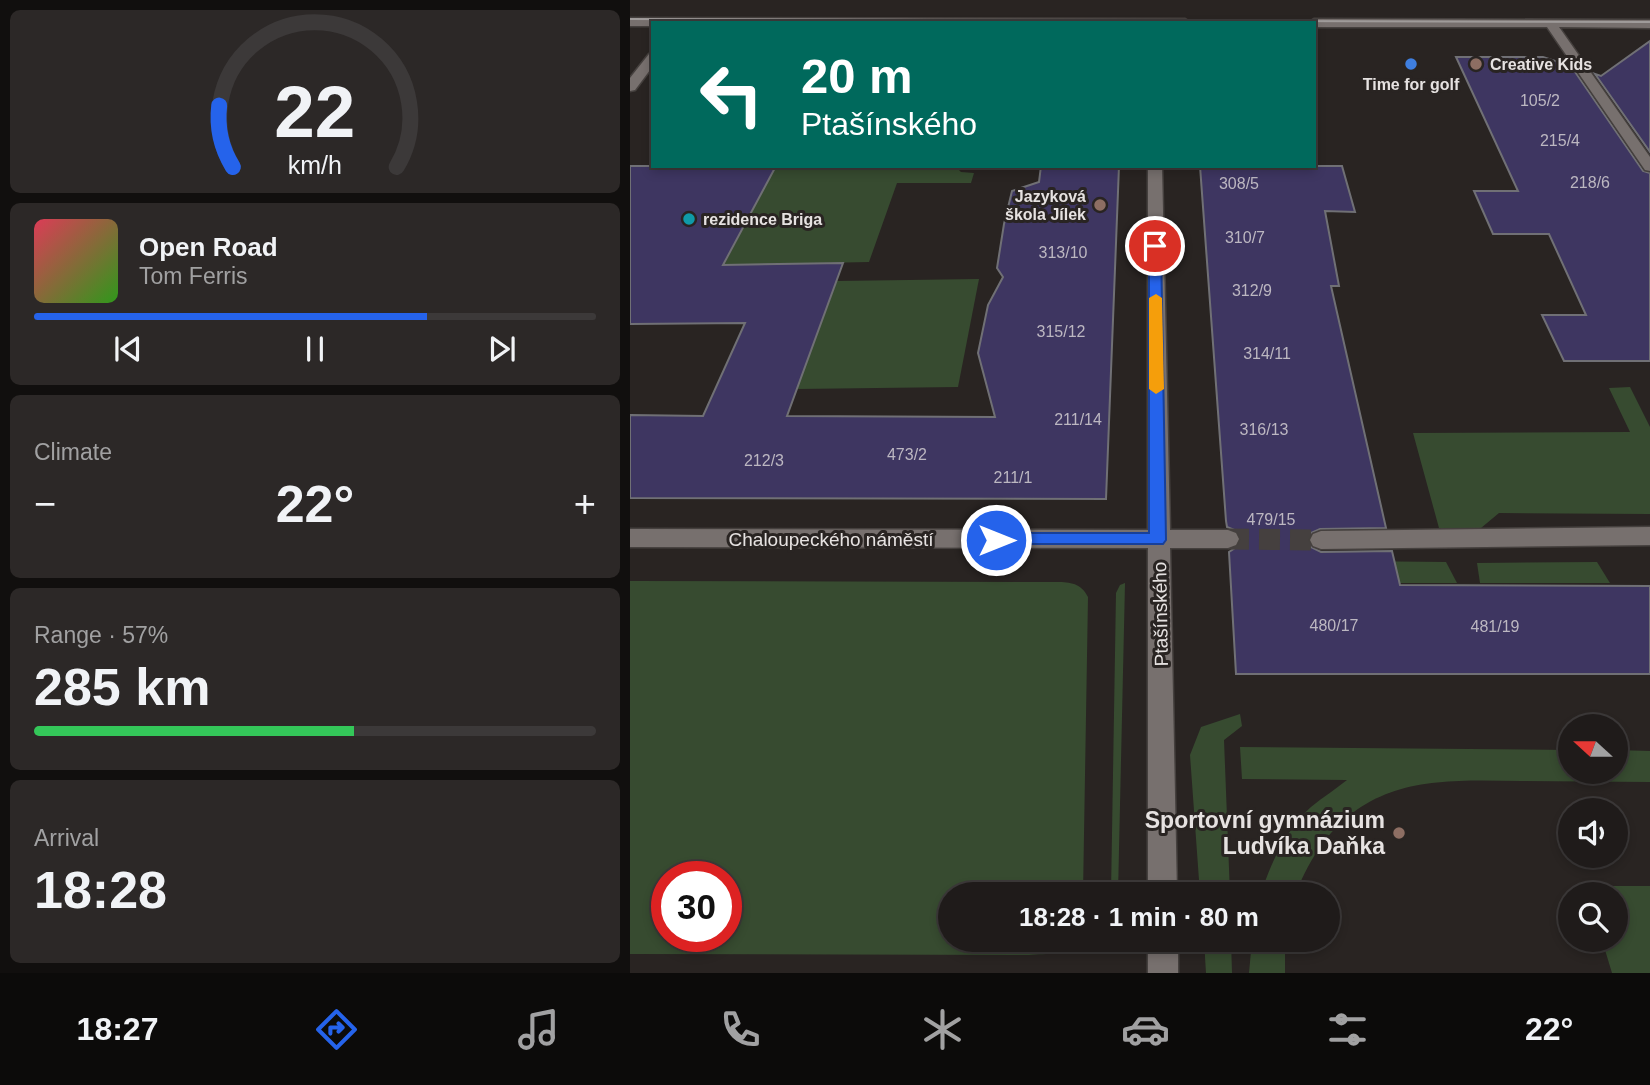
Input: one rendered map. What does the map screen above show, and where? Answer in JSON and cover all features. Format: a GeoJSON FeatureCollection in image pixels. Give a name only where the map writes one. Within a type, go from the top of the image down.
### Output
{"type":"FeatureCollection","features":[{"type":"Feature","properties":{"kind":"street"},"geometry":{"type":"LineString","coordinates":[[630,22],[651,22]]}},
{"type":"Feature","properties":{"kind":"street"},"geometry":{"type":"LineString","coordinates":[[1316,23],[1650,24]]}},
{"type":"Feature","properties":{"kind":"street"},"geometry":{"type":"LineString","coordinates":[[1551,24],[1650,167]]}},
{"type":"Feature","properties":{"kind":"street"},"geometry":{"type":"LineString","coordinates":[[630,87],[651,60]]}},
{"type":"Feature","properties":{"kind":"street","name":"Ptašínského"},"geometry":{"type":"LineString","coordinates":[[1155,168],[1157,540],[1161,563],[1163,882]]}},
{"type":"Feature","properties":{"kind":"street"},"geometry":{"type":"LineString","coordinates":[[1321,540],[1650,536]]}},
{"type":"Feature","properties":{"kind":"street","name":"Chaloupeckého náměstí"},"geometry":{"type":"LineString","coordinates":[[630,538],[1228,539]]}},
{"type":"Feature","properties":{"kind":"street"},"geometry":{"type":"LineString","coordinates":[[1163,952],[1163,973]]}},
{"type":"Feature","properties":{"kind":"green space"},"geometry":{"type":"Polygon","coordinates":[[[775,168],[957,168],[961,172],[974,173],[971,183],[897,183],[869,262],[724,265],[775,168]]]}},
{"type":"Feature","properties":{"kind":"green space"},"geometry":{"type":"Polygon","coordinates":[[[979,279],[958,387],[797,389],[837,281],[979,279]]]}},
{"type":"Feature","properties":{"kind":"green space"},"geometry":{"type":"Polygon","coordinates":[[[1630,387],[1650,427],[1650,514],[1499,513],[1481,528],[1439,528],[1413,433],[1630,432],[1609,388],[1630,387]]]}},
{"type":"Feature","properties":{"kind":"green space"},"geometry":{"type":"Polygon","coordinates":[[[1347,561],[1446,562],[1457,583],[1348,583],[1347,561]]]}},
{"type":"Feature","properties":{"kind":"green space"},"geometry":{"type":"Polygon","coordinates":[[[1597,562],[1610,583],[1480,583],[1477,563],[1597,562]]]}},
{"type":"Feature","properties":{"kind":"green space"},"geometry":{"type":"Polygon","coordinates":[[[630,581],[1060,582],[1081,587],[1088,597],[1083,882],[938,882],[938,952],[1063,952],[1029,955],[630,954],[630,581]]]}},
{"type":"Feature","properties":{"kind":"green space"},"geometry":{"type":"Polygon","coordinates":[[[1125,583],[1118,882],[1111,882],[1116,593],[1120,585],[1125,583]]]}},
{"type":"Feature","properties":{"kind":"green space"},"geometry":{"type":"Polygon","coordinates":[[[1240,714],[1242,726],[1224,740],[1230,882],[1199,882],[1190,755],[1201,727],[1240,714]]]}},
{"type":"Feature","properties":{"kind":"green space"},"geometry":{"type":"Polygon","coordinates":[[[1240,747],[1558,750],[1558,782],[1439,782],[1389,793],[1365,804],[1343,821],[1323,843],[1301,882],[1265,882],[1274,859],[1294,825],[1311,807],[1347,780],[1242,779],[1240,747]]]}},
{"type":"Feature","properties":{"kind":"green space"},"geometry":{"type":"Polygon","coordinates":[[[1628,750],[1650,751],[1650,782],[1628,782],[1628,750]]]}},
{"type":"Feature","properties":{"kind":"green space"},"geometry":{"type":"Polygon","coordinates":[[[1628,886],[1650,886],[1650,973],[1612,973],[1606,952],[1628,952],[1628,886]]]}},
{"type":"Feature","properties":{"kind":"green space"},"geometry":{"type":"Polygon","coordinates":[[[1205,952],[1231,952],[1232,973],[1206,973],[1205,952]]]}},
{"type":"Feature","properties":{"kind":"green space"},"geometry":{"type":"Polygon","coordinates":[[[1251,952],[1285,952],[1285,973],[1249,973],[1251,952]]]}},
{"type":"Feature","properties":{"kind":"building"},"geometry":{"type":"Polygon","coordinates":[[[1650,41],[1650,152],[1595,74],[1601,76],[1650,41]]]}},
{"type":"Feature","properties":{"kind":"building"},"geometry":{"type":"Polygon","coordinates":[[[1456,57],[1543,57],[1571,66],[1643,171],[1650,173],[1650,361],[1564,361],[1542,315],[1586,315],[1549,234],[1493,234],[1474,191],[1518,191],[1456,57]]]}},
{"type":"Feature","properties":{"kind":"building"},"geometry":{"type":"Polygon","coordinates":[[[630,166],[775,168],[723,265],[843,263],[787,416],[995,417],[978,353],[988,305],[1003,277],[997,268],[1012,191],[1039,182],[1041,168],[1119,168],[1106,499],[630,498],[630,415],[703,416],[745,323],[630,324],[630,166]]]}},
{"type":"Feature","properties":{"kind":"building"},"geometry":{"type":"Polygon","coordinates":[[[1342,166],[1355,212],[1325,211],[1339,286],[1331,286],[1386,528],[1320,529],[1311,533],[1308,539],[1311,547],[1321,552],[1392,551],[1400,585],[1650,586],[1650,674],[1236,674],[1229,552],[1238,546],[1241,538],[1237,531],[1227,527],[1200,168],[1342,166]]]}},
{"type":"Feature","properties":{"kind":"tunnel"},"geometry":{"type":"LineString","coordinates":[[1228,539],[1321,540]]}},
{"type":"Feature","properties":{"kind":"tram line"},"geometry":{"type":"LineString","coordinates":[[630,19],[1310,21]]}},
{"type":"Feature","properties":{"kind":"tram line"},"geometry":{"type":"LineString","coordinates":[[1316,21],[1650,22]]}},
{"type":"Feature","properties":{"kind":"slow traffic"},"geometry":{"type":"LineString","coordinates":[[1156,298],[1156,389]]}},
{"type":"Feature","properties":{"kind":"place","name":"Time for golf"},"geometry":{"type":"Point","coordinates":[1411,64]}},
{"type":"Feature","properties":{"kind":"place","name":"Creative Kids"},"geometry":{"type":"Point","coordinates":[1476,64]}},
{"type":"Feature","properties":{"kind":"place","name":"Jazyková škola Jílek"},"geometry":{"type":"Point","coordinates":[1100,205]}},
{"type":"Feature","properties":{"kind":"place","name":"rezidence Briga"},"geometry":{"type":"Point","coordinates":[689,219]}},
{"type":"Feature","properties":{"kind":"place","name":"Sportovní gymnázium Ludvíka Daňka"},"geometry":{"type":"Point","coordinates":[1399,833]}},
{"type":"Feature","properties":{"kind":"route"},"geometry":{"type":"LineString","coordinates":[[996,540],[1157,540],[1155,246]]}}]}
